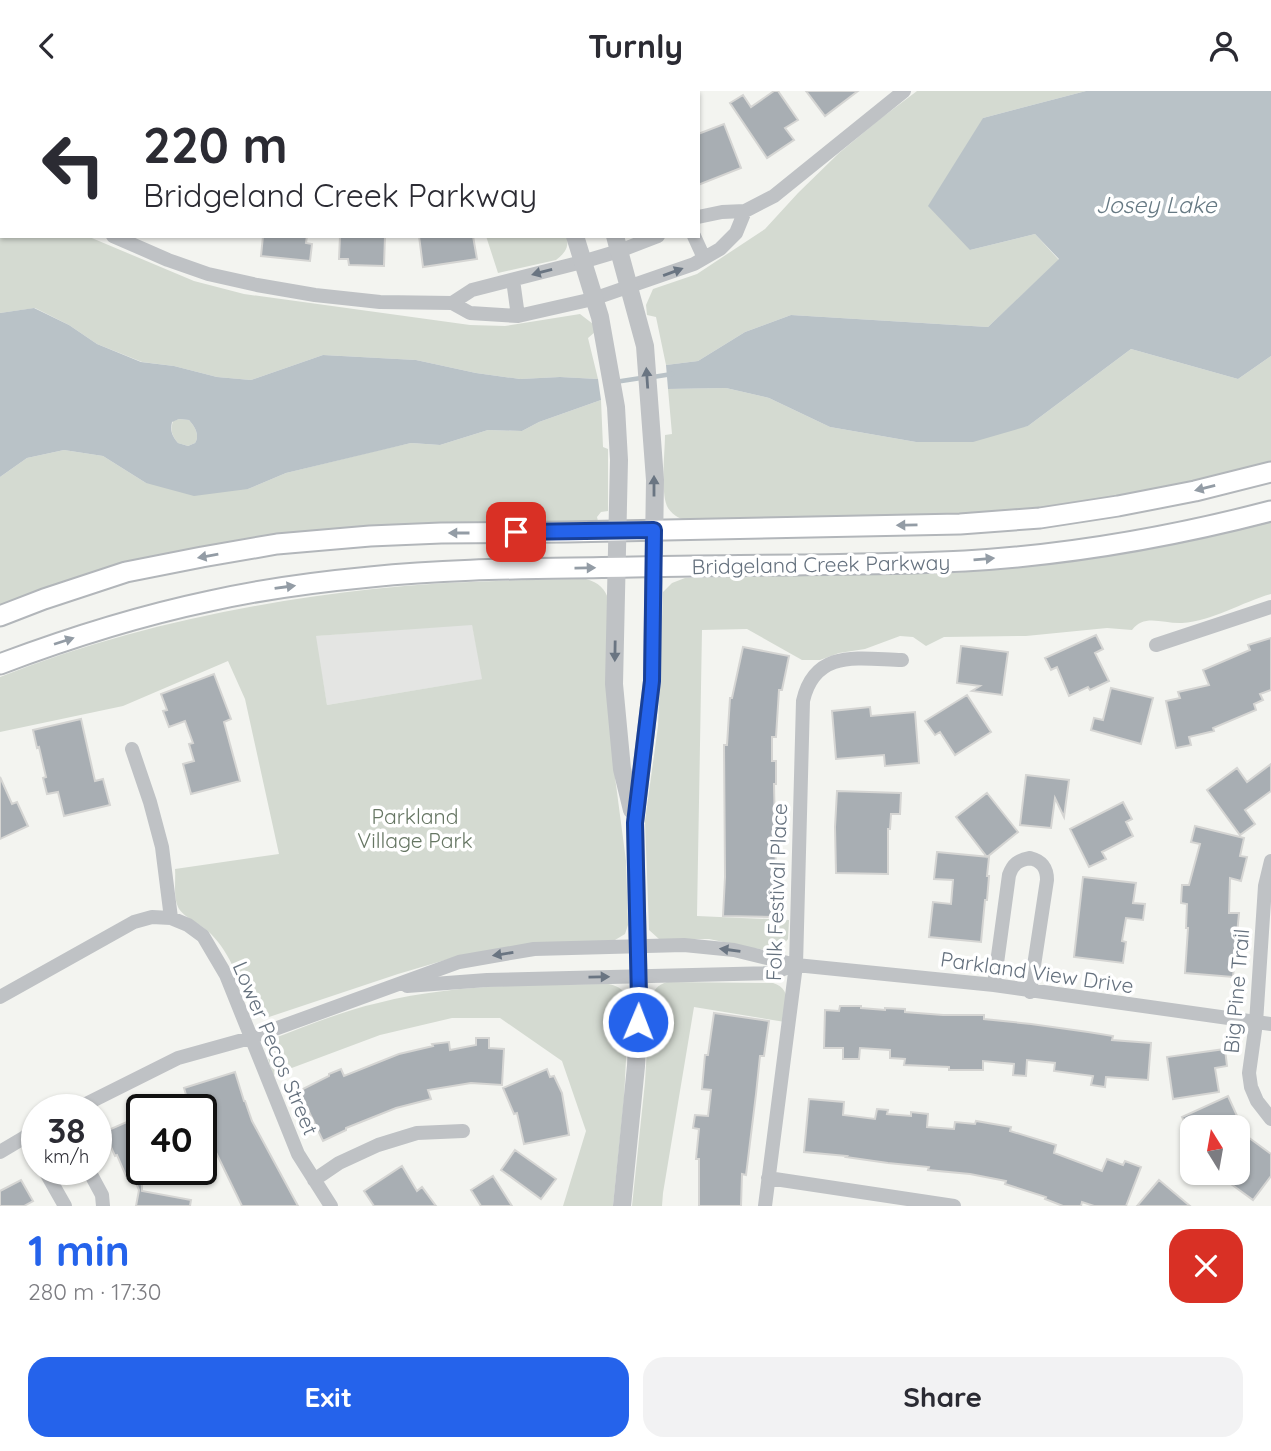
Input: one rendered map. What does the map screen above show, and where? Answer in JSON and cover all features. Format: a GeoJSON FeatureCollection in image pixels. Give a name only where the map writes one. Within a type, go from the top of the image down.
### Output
{"type":"FeatureCollection","features":[{"type":"Feature","properties":{"kind":"main road","name":"Bridgeland Creek Parkway"},"geometry":{"type":"LineString","coordinates":[[0,616],[126,572],[277,544],[370,535],[960,524],[1040,518],[1118,506],[1195,491],[1271,471]]}},
{"type":"Feature","properties":{"kind":"main road","name":"Bridgeland Creek Parkway"},"geometry":{"type":"LineString","coordinates":[[0,664],[139,618],[211,600],[282,587],[373,576],[455,571],[965,561],[1043,555],[1140,540],[1206,528],[1271,511]]}},
{"type":"Feature","properties":{"kind":"street"},"geometry":{"type":"LineString","coordinates":[[700,217],[745,211],[774,196],[904,91]]}},
{"type":"Feature","properties":{"kind":"street"},"geometry":{"type":"LineString","coordinates":[[118,238],[178,264],[257,285],[380,302],[452,303],[470,313],[518,316],[593,299],[694,264],[720,249],[736,233],[745,211]]}},
{"type":"Feature","properties":{"kind":"street"},"geometry":{"type":"LineString","coordinates":[[576,238],[600,317],[616,407],[619,460],[614,684],[622,769],[635,823]]}},
{"type":"Feature","properties":{"kind":"street"},"geometry":{"type":"LineString","coordinates":[[452,303],[472,290],[582,262],[617,244],[648,238]]}},
{"type":"Feature","properties":{"kind":"street"},"geometry":{"type":"LineString","coordinates":[[695,238],[704,258]]}},
{"type":"Feature","properties":{"kind":"street"},"geometry":{"type":"LineString","coordinates":[[617,244],[645,346],[654,480],[652,681],[635,823],[638,946],[636,1066],[622,1206]]}},
{"type":"Feature","properties":{"kind":"street"},"geometry":{"type":"LineString","coordinates":[[513,280],[518,316]]}},
{"type":"Feature","properties":{"kind":"street"},"geometry":{"type":"LineString","coordinates":[[1156,645],[1271,607]]}},
{"type":"Feature","properties":{"kind":"street","name":"Folk Festival Place"},"geometry":{"type":"LineString","coordinates":[[765,1206],[796,965],[803,701],[806,688],[812,676],[834,661],[847,658],[902,660]]}},
{"type":"Feature","properties":{"kind":"street"},"geometry":{"type":"LineString","coordinates":[[0,997],[134,922],[152,917],[171,918],[162,847],[132,749]]}},
{"type":"Feature","properties":{"kind":"street"},"geometry":{"type":"LineString","coordinates":[[994,985],[1009,875],[1017,862],[1030,858],[1042,864],[1047,872],[1030,992]]}},
{"type":"Feature","properties":{"kind":"street","name":"Big Pine Trail"},"geometry":{"type":"LineString","coordinates":[[1271,861],[1265,886],[1256,1023],[1249,1073],[1257,1101],[1271,1119]]}},
{"type":"Feature","properties":{"kind":"street","name":"Lower Pecos Street"},"geometry":{"type":"LineString","coordinates":[[171,918],[188,925],[203,936],[226,975],[298,1154],[331,1206]]}},
{"type":"Feature","properties":{"kind":"street","name":"Parkland View Drive"},"geometry":{"type":"LineString","coordinates":[[106,1094],[178,1058],[250,1038],[459,962],[534,949],[684,945],[734,950],[796,965],[994,985],[1271,1024]]}},
{"type":"Feature","properties":{"kind":"street","name":"Parkland View Drive"},"geometry":{"type":"LineString","coordinates":[[384,988],[487,979],[773,973],[796,965]]}},
{"type":"Feature","properties":{"kind":"street"},"geometry":{"type":"LineString","coordinates":[[314,1180],[340,1163],[378,1145],[417,1133],[463,1131]]}},
{"type":"Feature","properties":{"kind":"street"},"geometry":{"type":"LineString","coordinates":[[0,1151],[21,1139]]}},
{"type":"Feature","properties":{"kind":"street"},"geometry":{"type":"LineString","coordinates":[[768,1178],[954,1206]]}},
{"type":"Feature","properties":{"kind":"street"},"geometry":{"type":"LineString","coordinates":[[53,1185],[65,1206]]}},
{"type":"Feature","properties":{"kind":"street"},"geometry":{"type":"LineString","coordinates":[[97,1185],[102,1195],[103,1206]]}},
{"type":"Feature","properties":{"kind":"shaded area"},"geometry":{"type":"Polygon","coordinates":[[[472,624],[483,679],[327,705],[315,636],[472,624]]]}},
{"type":"Feature","properties":{"kind":"green space"},"geometry":{"type":"Polygon","coordinates":[[[917,91],[1086,91],[983,118],[970,250],[1035,234],[1059,260],[988,327],[791,315],[745,332],[698,361],[666,365],[656,317],[647,315],[646,305],[653,289],[697,274],[765,229],[839,153],[917,91]]]}},
{"type":"Feature","properties":{"kind":"green space"},"geometry":{"type":"Polygon","coordinates":[[[0,238],[92,238],[194,281],[244,294],[470,325],[505,326],[580,314],[593,324],[595,332],[588,338],[598,379],[520,379],[416,360],[323,355],[251,380],[217,377],[174,366],[142,362],[97,344],[69,325],[35,308],[0,313],[0,238]]]}},
{"type":"Feature","properties":{"kind":"green space"},"geometry":{"type":"Polygon","coordinates":[[[487,238],[567,238],[567,247],[556,260],[498,273],[487,238]]]}},
{"type":"Feature","properties":{"kind":"green space"},"geometry":{"type":"Polygon","coordinates":[[[1131,349],[1238,379],[1271,356],[1271,461],[1128,495],[983,513],[885,518],[691,521],[675,516],[668,508],[664,484],[665,435],[672,434],[668,389],[726,388],[769,398],[830,427],[916,442],[1028,426],[1131,349]]]}},
{"type":"Feature","properties":{"kind":"green space"},"geometry":{"type":"Polygon","coordinates":[[[601,400],[603,447],[608,449],[608,511],[601,512],[597,517],[598,521],[588,524],[358,530],[0,608],[0,477],[27,458],[64,450],[103,456],[146,483],[248,489],[286,473],[411,443],[440,445],[488,430],[522,431],[539,422],[601,400]]]}},
{"type":"Feature","properties":{"kind":"green space"},"geometry":{"type":"Polygon","coordinates":[[[189,420],[193,425],[197,434],[195,443],[188,446],[178,443],[174,438],[173,421],[189,420]]]}},
{"type":"Feature","properties":{"kind":"green space"},"geometry":{"type":"Polygon","coordinates":[[[1271,519],[1271,594],[1194,622],[1148,621],[1132,630],[1107,628],[1026,636],[944,637],[926,646],[913,637],[900,636],[865,649],[839,653],[820,660],[802,660],[747,629],[702,630],[697,916],[789,920],[788,939],[778,951],[709,939],[659,939],[649,930],[645,821],[658,726],[663,592],[672,583],[685,578],[954,573],[1040,565],[1131,551],[1271,519]]]}},
{"type":"Feature","properties":{"kind":"green space","name":"Parkland Village Park"},"geometry":{"type":"Polygon","coordinates":[[[586,579],[598,584],[609,601],[615,777],[626,861],[628,925],[625,934],[615,940],[452,958],[266,1018],[262,1008],[252,1011],[235,970],[218,942],[207,930],[180,911],[176,898],[175,869],[279,854],[245,699],[228,661],[123,706],[0,732],[0,677],[45,660],[137,632],[278,602],[373,589],[480,581],[586,579]],[[472,625],[316,636],[327,705],[482,679],[472,625]]]}},
{"type":"Feature","properties":{"kind":"green space"},"geometry":{"type":"Polygon","coordinates":[[[667,982],[773,983],[786,994],[785,1022],[694,1007],[662,1206],[632,1206],[645,1082],[650,999],[656,988],[667,982]]]}},
{"type":"Feature","properties":{"kind":"green space"},"geometry":{"type":"Polygon","coordinates":[[[608,984],[621,989],[629,1000],[624,1099],[613,1206],[563,1206],[586,1131],[562,1061],[500,1018],[452,1018],[380,1035],[273,1075],[266,1051],[275,1048],[272,1039],[351,1010],[406,997],[492,987],[608,984]]]}},
{"type":"Feature","properties":{"kind":"water","name":"Josey Lake"},"geometry":{"type":"Polygon","coordinates":[[[1086,91],[1271,91],[1271,356],[1238,379],[1131,349],[1028,426],[973,442],[916,442],[830,427],[769,398],[726,388],[668,389],[666,365],[698,361],[745,332],[791,315],[988,327],[1059,259],[1035,234],[970,250],[928,206],[983,118],[1086,91]]]}},
{"type":"Feature","properties":{"kind":"water"},"geometry":{"type":"Polygon","coordinates":[[[34,308],[69,325],[97,344],[141,362],[174,366],[217,377],[251,380],[323,355],[416,360],[520,379],[598,379],[601,400],[539,422],[522,431],[488,430],[440,445],[411,443],[286,473],[248,489],[194,496],[146,483],[103,456],[64,450],[27,458],[0,477],[0,313],[34,308]],[[179,419],[172,422],[171,428],[178,443],[188,446],[195,443],[197,437],[189,420],[179,419]]]}},
{"type":"Feature","properties":{"kind":"building"},"geometry":{"type":"Polygon","coordinates":[[[778,91],[798,120],[785,128],[794,140],[767,158],[730,103],[743,95],[751,107],[778,91]]]}},
{"type":"Feature","properties":{"kind":"building"},"geometry":{"type":"Polygon","coordinates":[[[806,91],[858,91],[825,116],[806,91]]]}},
{"type":"Feature","properties":{"kind":"building"},"geometry":{"type":"Polygon","coordinates":[[[724,124],[741,168],[700,184],[700,133],[724,124]]]}},
{"type":"Feature","properties":{"kind":"building"},"geometry":{"type":"Polygon","coordinates":[[[263,238],[307,238],[306,243],[312,244],[310,261],[261,256],[263,238]]]}},
{"type":"Feature","properties":{"kind":"building"},"geometry":{"type":"Polygon","coordinates":[[[340,238],[385,238],[384,266],[349,265],[348,259],[339,259],[340,238]]]}},
{"type":"Feature","properties":{"kind":"building"},"geometry":{"type":"Polygon","coordinates":[[[419,238],[473,238],[477,259],[423,267],[419,238]]]}},
{"type":"Feature","properties":{"kind":"building"},"geometry":{"type":"Polygon","coordinates":[[[1096,635],[1103,649],[1095,653],[1109,681],[1069,696],[1057,667],[1051,670],[1045,658],[1096,635]]]}},
{"type":"Feature","properties":{"kind":"building"},"geometry":{"type":"Polygon","coordinates":[[[1271,638],[1271,690],[1260,694],[1263,700],[1254,704],[1256,710],[1213,728],[1214,731],[1189,737],[1191,745],[1176,748],[1166,701],[1180,698],[1178,692],[1209,685],[1203,670],[1250,650],[1248,645],[1271,638]]]}},
{"type":"Feature","properties":{"kind":"building"},"geometry":{"type":"Polygon","coordinates":[[[961,646],[1008,652],[1002,695],[972,691],[980,686],[957,683],[961,646]]]}},
{"type":"Feature","properties":{"kind":"building"},"geometry":{"type":"Polygon","coordinates":[[[743,647],[789,656],[782,690],[779,690],[776,737],[772,737],[772,761],[776,761],[774,917],[723,916],[724,745],[727,745],[730,698],[743,647]]]}},
{"type":"Feature","properties":{"kind":"building"},"geometry":{"type":"Polygon","coordinates":[[[214,674],[231,719],[224,722],[240,781],[191,794],[183,764],[194,761],[189,744],[193,743],[185,721],[169,727],[161,694],[214,674]]]}},
{"type":"Feature","properties":{"kind":"building"},"geometry":{"type":"Polygon","coordinates":[[[1111,688],[1153,698],[1141,744],[1091,730],[1094,718],[1103,720],[1111,688]]]}},
{"type":"Feature","properties":{"kind":"building"},"geometry":{"type":"Polygon","coordinates":[[[967,695],[991,732],[955,755],[940,732],[935,735],[925,721],[967,695]]]}},
{"type":"Feature","properties":{"kind":"building"},"geometry":{"type":"Polygon","coordinates":[[[870,707],[871,716],[915,712],[919,763],[885,766],[884,755],[836,759],[832,711],[870,707]]]}},
{"type":"Feature","properties":{"kind":"building"},"geometry":{"type":"Polygon","coordinates":[[[81,719],[95,781],[103,779],[110,805],[64,816],[58,792],[47,794],[43,778],[46,777],[33,730],[81,719]]]}},
{"type":"Feature","properties":{"kind":"building"},"geometry":{"type":"Polygon","coordinates":[[[1271,764],[1271,791],[1245,810],[1255,824],[1240,835],[1207,790],[1237,768],[1247,782],[1271,764]]]}},
{"type":"Feature","properties":{"kind":"building"},"geometry":{"type":"Polygon","coordinates":[[[1026,775],[1069,780],[1064,817],[1055,798],[1051,828],[1020,825],[1026,775]]]}},
{"type":"Feature","properties":{"kind":"building"},"geometry":{"type":"Polygon","coordinates":[[[0,777],[12,804],[17,802],[28,826],[0,839],[0,777]]]}},
{"type":"Feature","properties":{"kind":"building"},"geometry":{"type":"Polygon","coordinates":[[[837,791],[901,793],[900,814],[891,814],[888,829],[888,874],[836,873],[837,791]]]}},
{"type":"Feature","properties":{"kind":"building"},"geometry":{"type":"Polygon","coordinates":[[[987,793],[1018,832],[987,857],[956,817],[987,793]]]}},
{"type":"Feature","properties":{"kind":"building"},"geometry":{"type":"Polygon","coordinates":[[[1123,802],[1132,819],[1126,822],[1133,836],[1102,852],[1106,859],[1089,867],[1070,829],[1123,802]]]}},
{"type":"Feature","properties":{"kind":"building"},"geometry":{"type":"Polygon","coordinates":[[[1195,826],[1244,838],[1240,856],[1247,857],[1241,881],[1230,878],[1229,913],[1239,913],[1233,977],[1185,973],[1188,928],[1187,904],[1181,903],[1182,885],[1189,885],[1200,844],[1191,842],[1195,826]]]}},
{"type":"Feature","properties":{"kind":"building"},"geometry":{"type":"Polygon","coordinates":[[[937,852],[989,857],[981,942],[929,937],[933,902],[951,904],[953,880],[934,879],[937,852]]]}},
{"type":"Feature","properties":{"kind":"building"},"geometry":{"type":"Polygon","coordinates":[[[1083,877],[1136,883],[1133,903],[1145,904],[1143,920],[1126,918],[1122,941],[1126,942],[1123,963],[1074,957],[1083,877]]]}},
{"type":"Feature","properties":{"kind":"building"},"geometry":{"type":"Polygon","coordinates":[[[840,1006],[905,1009],[905,1012],[943,1015],[984,1015],[984,1019],[1113,1036],[1112,1040],[1151,1043],[1148,1080],[1106,1077],[1105,1087],[1091,1085],[1093,1076],[1054,1071],[1055,1063],[1027,1060],[1026,1076],[1013,1075],[1014,1064],[983,1061],[983,1070],[949,1070],[949,1067],[904,1065],[905,1059],[890,1058],[890,1050],[860,1048],[859,1059],[843,1059],[843,1048],[824,1048],[825,1010],[839,1011],[840,1006]]]}},
{"type":"Feature","properties":{"kind":"building"},"geometry":{"type":"Polygon","coordinates":[[[714,1013],[769,1021],[764,1056],[760,1056],[746,1175],[742,1174],[741,1206],[699,1206],[699,1159],[696,1159],[699,1129],[693,1128],[695,1115],[708,1116],[711,1090],[702,1089],[705,1055],[708,1055],[714,1013]]]}},
{"type":"Feature","properties":{"kind":"building"},"geometry":{"type":"Polygon","coordinates":[[[476,1038],[489,1038],[489,1048],[504,1049],[502,1085],[471,1083],[428,1090],[431,1099],[396,1108],[346,1128],[323,1141],[299,1091],[341,1069],[344,1076],[399,1054],[433,1046],[432,1044],[449,1042],[450,1050],[476,1045],[476,1038]]]}},
{"type":"Feature","properties":{"kind":"building"},"geometry":{"type":"Polygon","coordinates":[[[1225,1049],[1227,1066],[1215,1068],[1219,1092],[1173,1099],[1167,1057],[1225,1049]]]}},
{"type":"Feature","properties":{"kind":"building"},"geometry":{"type":"Polygon","coordinates":[[[547,1069],[550,1077],[554,1076],[562,1093],[569,1135],[524,1144],[517,1113],[514,1114],[503,1088],[547,1069]]]}},
{"type":"Feature","properties":{"kind":"building"},"geometry":{"type":"Polygon","coordinates":[[[235,1072],[252,1121],[298,1206],[242,1206],[217,1154],[217,1094],[186,1094],[184,1088],[235,1072]]]}},
{"type":"Feature","properties":{"kind":"building"},"geometry":{"type":"Polygon","coordinates":[[[1228,1096],[1237,1115],[1186,1115],[1228,1096]]]}},
{"type":"Feature","properties":{"kind":"building"},"geometry":{"type":"Polygon","coordinates":[[[809,1099],[844,1102],[843,1115],[875,1119],[877,1109],[888,1110],[887,1114],[928,1114],[927,1127],[954,1129],[955,1122],[975,1124],[976,1121],[1011,1127],[1010,1131],[1056,1145],[1054,1153],[1102,1171],[1107,1159],[1123,1165],[1125,1161],[1141,1167],[1126,1206],[1094,1206],[1082,1202],[1081,1206],[1063,1206],[1045,1199],[1046,1197],[1005,1184],[1006,1181],[928,1170],[929,1167],[804,1152],[809,1099]]]}},
{"type":"Feature","properties":{"kind":"building"},"geometry":{"type":"Polygon","coordinates":[[[126,1122],[126,1176],[112,1149],[112,1128],[126,1122]]]}},
{"type":"Feature","properties":{"kind":"building"},"geometry":{"type":"Polygon","coordinates":[[[1250,1139],[1271,1154],[1271,1176],[1253,1200],[1232,1185],[1250,1185],[1250,1139]]]}},
{"type":"Feature","properties":{"kind":"building"},"geometry":{"type":"Polygon","coordinates":[[[515,1150],[556,1179],[541,1199],[501,1170],[515,1150]]]}},
{"type":"Feature","properties":{"kind":"building"},"geometry":{"type":"Polygon","coordinates":[[[402,1166],[417,1191],[422,1187],[436,1206],[374,1206],[364,1191],[402,1166]]]}},
{"type":"Feature","properties":{"kind":"building"},"geometry":{"type":"Polygon","coordinates":[[[493,1176],[512,1206],[481,1206],[471,1190],[493,1176]]]}},
{"type":"Feature","properties":{"kind":"building"},"geometry":{"type":"Polygon","coordinates":[[[21,1180],[21,1185],[24,1185],[33,1201],[24,1206],[0,1206],[0,1191],[21,1180]]]}},
{"type":"Feature","properties":{"kind":"building"},"geometry":{"type":"Polygon","coordinates":[[[1159,1180],[1190,1206],[1137,1206],[1159,1180]]]}},
{"type":"Feature","properties":{"kind":"building"},"geometry":{"type":"Polygon","coordinates":[[[137,1185],[142,1185],[142,1191],[191,1200],[190,1206],[136,1206],[139,1190],[137,1185]]]}},
{"type":"Feature","properties":{"kind":"waterway"},"geometry":{"type":"LineString","coordinates":[[653,377],[672,374]]}},
{"type":"Feature","properties":{"kind":"waterway"},"geometry":{"type":"LineString","coordinates":[[615,382],[641,378]]}},
{"type":"Feature","properties":{"kind":"route"},"geometry":{"type":"LineString","coordinates":[[516,532],[654,530],[652,681],[635,823],[638,1022]]}}]}
